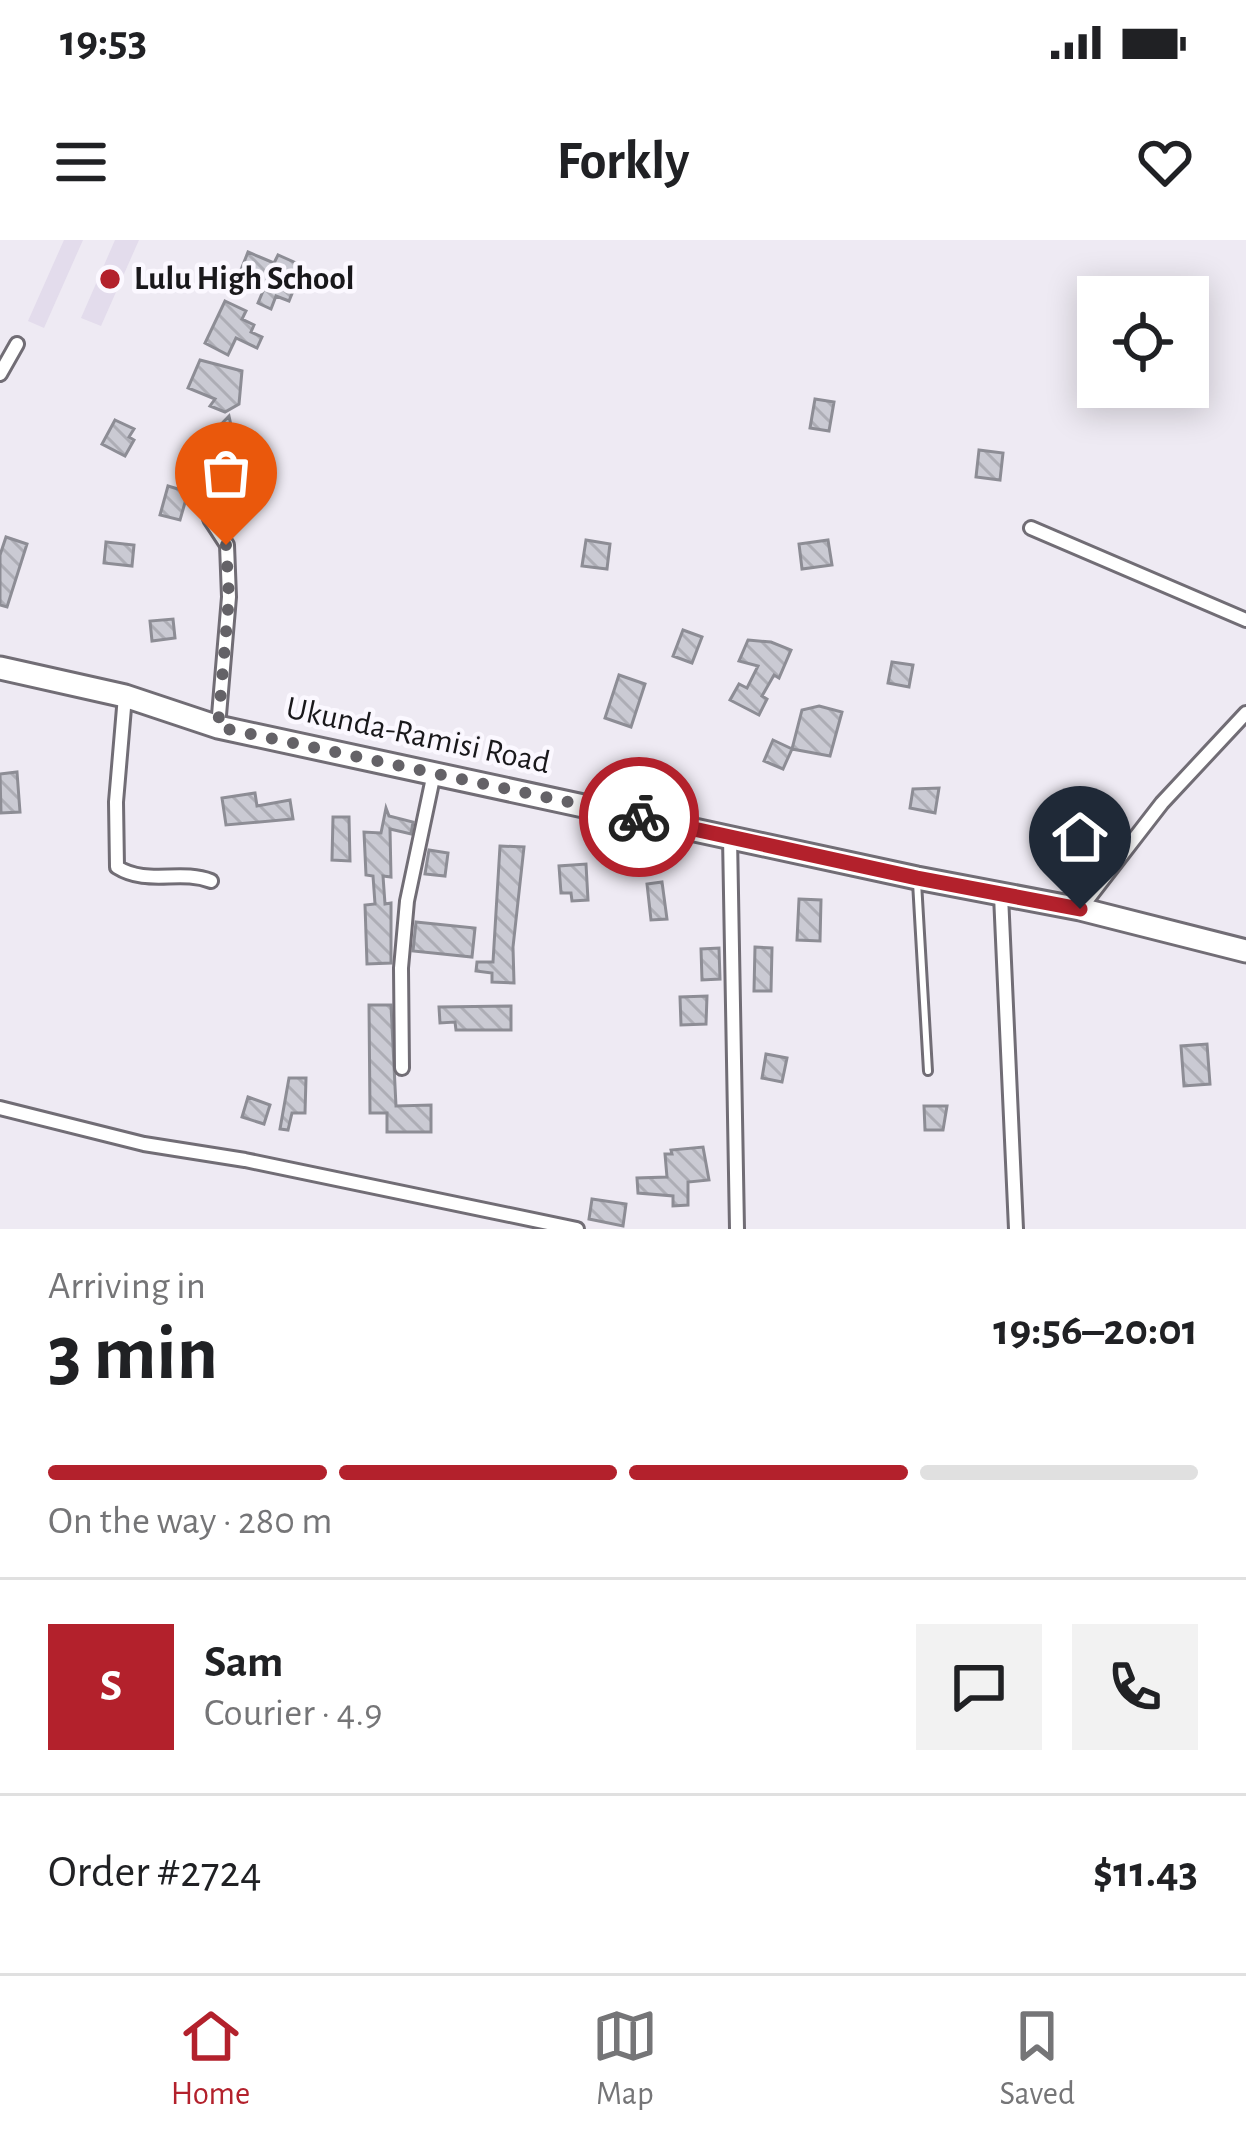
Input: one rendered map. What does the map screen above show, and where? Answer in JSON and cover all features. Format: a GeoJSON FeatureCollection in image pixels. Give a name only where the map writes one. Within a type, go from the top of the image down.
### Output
{"type":"FeatureCollection","features":[{"type":"Feature","properties":{"kind":"highway","name":"Ukunda-Ramisi Road"},"geometry":{"type":"LineString","coordinates":[[0,668],[125,696],[218,727],[1080,909],[1246,951]]}},
{"type":"Feature","properties":{"kind":"street"},"geometry":{"type":"LineString","coordinates":[[0,374],[17,344]]}},
{"type":"Feature","properties":{"kind":"street"},"geometry":{"type":"LineString","coordinates":[[210,519],[226,545],[229,597],[218,727]]}},
{"type":"Feature","properties":{"kind":"street"},"geometry":{"type":"LineString","coordinates":[[1031,528],[1246,620]]}},
{"type":"Feature","properties":{"kind":"street"},"geometry":{"type":"LineString","coordinates":[[125,696],[116,802],[117,867],[148,878],[212,881]]}},
{"type":"Feature","properties":{"kind":"street"},"geometry":{"type":"LineString","coordinates":[[1080,909],[1162,803],[1246,712]]}},
{"type":"Feature","properties":{"kind":"street"},"geometry":{"type":"LineString","coordinates":[[402,1068],[401,968],[407,901],[434,773]]}},
{"type":"Feature","properties":{"kind":"street"},"geometry":{"type":"LineString","coordinates":[[730,836],[737,1229]]}},
{"type":"Feature","properties":{"kind":"street"},"geometry":{"type":"LineString","coordinates":[[1001,895],[1016,1229]]}},
{"type":"Feature","properties":{"kind":"street"},"geometry":{"type":"LineString","coordinates":[[0,1108],[144,1144],[245,1160],[577,1229]]}},
{"type":"Feature","properties":{"kind":"lane"},"geometry":{"type":"LineString","coordinates":[[917,878],[928,1071]]}},
{"type":"Feature","properties":{"kind":"shaded area","name":"Lulu High School"},"geometry":{"type":"Polygon","coordinates":[[[64,240],[83,240],[44,328],[28,321],[64,240]]]}},
{"type":"Feature","properties":{"kind":"shaded area","name":"Lulu High School"},"geometry":{"type":"Polygon","coordinates":[[[115,240],[139,240],[101,326],[81,318],[115,240]]]}},
{"type":"Feature","properties":{"kind":"building"},"geometry":{"type":"Polygon","coordinates":[[[248,252],[274,263],[278,255],[303,266],[289,301],[276,296],[271,309],[258,303],[263,291],[237,280],[248,252]]]}},
{"type":"Feature","properties":{"kind":"building"},"geometry":{"type":"Polygon","coordinates":[[[225,301],[246,311],[242,319],[254,325],[251,332],[262,337],[257,348],[236,338],[228,355],[205,343],[225,301]]]}},
{"type":"Feature","properties":{"kind":"building"},"geometry":{"type":"Polygon","coordinates":[[[200,360],[242,371],[239,404],[225,412],[210,406],[215,399],[188,388],[200,360]]]}},
{"type":"Feature","properties":{"kind":"building"},"geometry":{"type":"Polygon","coordinates":[[[815,399],[834,402],[829,431],[810,428],[815,399]]]}},
{"type":"Feature","properties":{"kind":"building"},"geometry":{"type":"Polygon","coordinates":[[[229,416],[232,430],[220,454],[211,454],[205,441],[229,416]]]}},
{"type":"Feature","properties":{"kind":"building"},"geometry":{"type":"Polygon","coordinates":[[[115,420],[134,429],[125,456],[102,444],[115,420]]]}},
{"type":"Feature","properties":{"kind":"building"},"geometry":{"type":"Polygon","coordinates":[[[979,450],[1003,453],[1000,480],[976,477],[979,450]]]}},
{"type":"Feature","properties":{"kind":"building"},"geometry":{"type":"Polygon","coordinates":[[[168,486],[188,492],[180,520],[160,515],[168,486]]]}},
{"type":"Feature","properties":{"kind":"building"},"geometry":{"type":"Polygon","coordinates":[[[6,537],[27,544],[7,607],[0,605],[0,555],[6,537]]]}},
{"type":"Feature","properties":{"kind":"building"},"geometry":{"type":"Polygon","coordinates":[[[586,540],[610,544],[607,569],[582,566],[586,540]]]}},
{"type":"Feature","properties":{"kind":"building"},"geometry":{"type":"Polygon","coordinates":[[[828,540],[832,565],[802,569],[799,544],[828,540]]]}},
{"type":"Feature","properties":{"kind":"building"},"geometry":{"type":"Polygon","coordinates":[[[106,542],[134,545],[132,566],[104,563],[106,542]]]}},
{"type":"Feature","properties":{"kind":"building"},"geometry":{"type":"Polygon","coordinates":[[[173,619],[175,638],[152,641],[150,621],[173,619]]]}},
{"type":"Feature","properties":{"kind":"building"},"geometry":{"type":"Polygon","coordinates":[[[683,630],[702,637],[692,663],[673,656],[683,630]]]}},
{"type":"Feature","properties":{"kind":"building"},"geometry":{"type":"Polygon","coordinates":[[[748,640],[791,650],[779,678],[774,675],[762,696],[767,699],[759,715],[730,700],[739,684],[747,688],[758,666],[739,661],[748,640]]]}},
{"type":"Feature","properties":{"kind":"building"},"geometry":{"type":"Polygon","coordinates":[[[892,662],[913,665],[909,687],[888,683],[892,662]]]}},
{"type":"Feature","properties":{"kind":"building"},"geometry":{"type":"Polygon","coordinates":[[[619,675],[645,684],[631,727],[605,718],[619,675]]]}},
{"type":"Feature","properties":{"kind":"building"},"geometry":{"type":"Polygon","coordinates":[[[819,706],[842,712],[830,756],[792,749],[802,710],[819,706]]]}},
{"type":"Feature","properties":{"kind":"building"},"geometry":{"type":"Polygon","coordinates":[[[773,740],[792,749],[783,769],[764,761],[773,740]]]}},
{"type":"Feature","properties":{"kind":"building"},"geometry":{"type":"Polygon","coordinates":[[[17,772],[20,812],[1,813],[0,774],[17,772]]]}},
{"type":"Feature","properties":{"kind":"building"},"geometry":{"type":"Polygon","coordinates":[[[939,788],[935,813],[910,808],[913,789],[939,788]]]}},
{"type":"Feature","properties":{"kind":"building"},"geometry":{"type":"Polygon","coordinates":[[[255,793],[257,806],[290,800],[293,819],[226,825],[222,798],[255,793]]]}},
{"type":"Feature","properties":{"kind":"building"},"geometry":{"type":"Polygon","coordinates":[[[386,808],[389,816],[413,822],[411,834],[390,829],[391,877],[383,876],[385,904],[391,903],[391,963],[367,964],[365,905],[375,904],[373,876],[366,875],[364,832],[381,833],[386,808]]]}},
{"type":"Feature","properties":{"kind":"building"},"geometry":{"type":"Polygon","coordinates":[[[333,817],[349,817],[350,861],[332,860],[333,817]]]}},
{"type":"Feature","properties":{"kind":"building"},"geometry":{"type":"Polygon","coordinates":[[[500,846],[524,847],[513,947],[514,983],[492,982],[492,973],[476,971],[477,962],[493,962],[500,846]]]}},
{"type":"Feature","properties":{"kind":"building"},"geometry":{"type":"Polygon","coordinates":[[[429,850],[448,853],[445,876],[425,874],[429,850]]]}},
{"type":"Feature","properties":{"kind":"building"},"geometry":{"type":"Polygon","coordinates":[[[586,864],[588,900],[572,901],[571,893],[561,893],[559,866],[586,864]]]}},
{"type":"Feature","properties":{"kind":"building"},"geometry":{"type":"Polygon","coordinates":[[[662,882],[667,919],[651,920],[647,884],[662,882]]]}},
{"type":"Feature","properties":{"kind":"building"},"geometry":{"type":"Polygon","coordinates":[[[799,899],[821,900],[820,941],[797,940],[799,899]]]}},
{"type":"Feature","properties":{"kind":"building"},"geometry":{"type":"Polygon","coordinates":[[[416,922],[475,928],[472,957],[413,951],[416,922]]]}},
{"type":"Feature","properties":{"kind":"building"},"geometry":{"type":"Polygon","coordinates":[[[755,947],[772,948],[771,991],[754,991],[755,947]]]}},
{"type":"Feature","properties":{"kind":"building"},"geometry":{"type":"Polygon","coordinates":[[[719,948],[720,979],[702,980],[701,949],[719,948]]]}},
{"type":"Feature","properties":{"kind":"building"},"geometry":{"type":"Polygon","coordinates":[[[707,996],[706,1024],[681,1025],[680,997],[707,996]]]}},
{"type":"Feature","properties":{"kind":"building"},"geometry":{"type":"Polygon","coordinates":[[[369,1005],[391,1005],[396,1106],[431,1105],[431,1132],[387,1132],[387,1113],[370,1113],[369,1005]]]}},
{"type":"Feature","properties":{"kind":"building"},"geometry":{"type":"Polygon","coordinates":[[[511,1006],[511,1030],[456,1030],[455,1022],[440,1023],[439,1007],[511,1006]]]}},
{"type":"Feature","properties":{"kind":"building"},"geometry":{"type":"Polygon","coordinates":[[[1207,1044],[1210,1084],[1184,1086],[1181,1046],[1207,1044]]]}},
{"type":"Feature","properties":{"kind":"building"},"geometry":{"type":"Polygon","coordinates":[[[766,1054],[787,1058],[782,1082],[762,1078],[766,1054]]]}},
{"type":"Feature","properties":{"kind":"building"},"geometry":{"type":"Polygon","coordinates":[[[289,1078],[306,1078],[305,1113],[292,1113],[288,1130],[280,1129],[289,1078]]]}},
{"type":"Feature","properties":{"kind":"building"},"geometry":{"type":"Polygon","coordinates":[[[248,1097],[270,1105],[264,1124],[242,1117],[248,1097]]]}},
{"type":"Feature","properties":{"kind":"building"},"geometry":{"type":"Polygon","coordinates":[[[924,1106],[947,1106],[943,1130],[925,1130],[924,1106]]]}},
{"type":"Feature","properties":{"kind":"building"},"geometry":{"type":"Polygon","coordinates":[[[703,1147],[709,1180],[688,1182],[688,1205],[673,1206],[673,1196],[638,1193],[637,1178],[667,1177],[665,1154],[703,1147]]]}},
{"type":"Feature","properties":{"kind":"building"},"geometry":{"type":"Polygon","coordinates":[[[592,1199],[626,1204],[623,1226],[589,1219],[592,1199]]]}},
{"type":"Feature","properties":{"kind":"way so far"},"geometry":{"type":"LineString","coordinates":[[226,545],[229,597],[218,727],[639,817]]}},
{"type":"Feature","properties":{"kind":"place","name":"Lulu High School"},"geometry":{"type":"Point","coordinates":[110,279]}},
{"type":"Feature","properties":{"kind":"route"},"geometry":{"type":"LineString","coordinates":[[639,817],[1080,909]]}}]}
